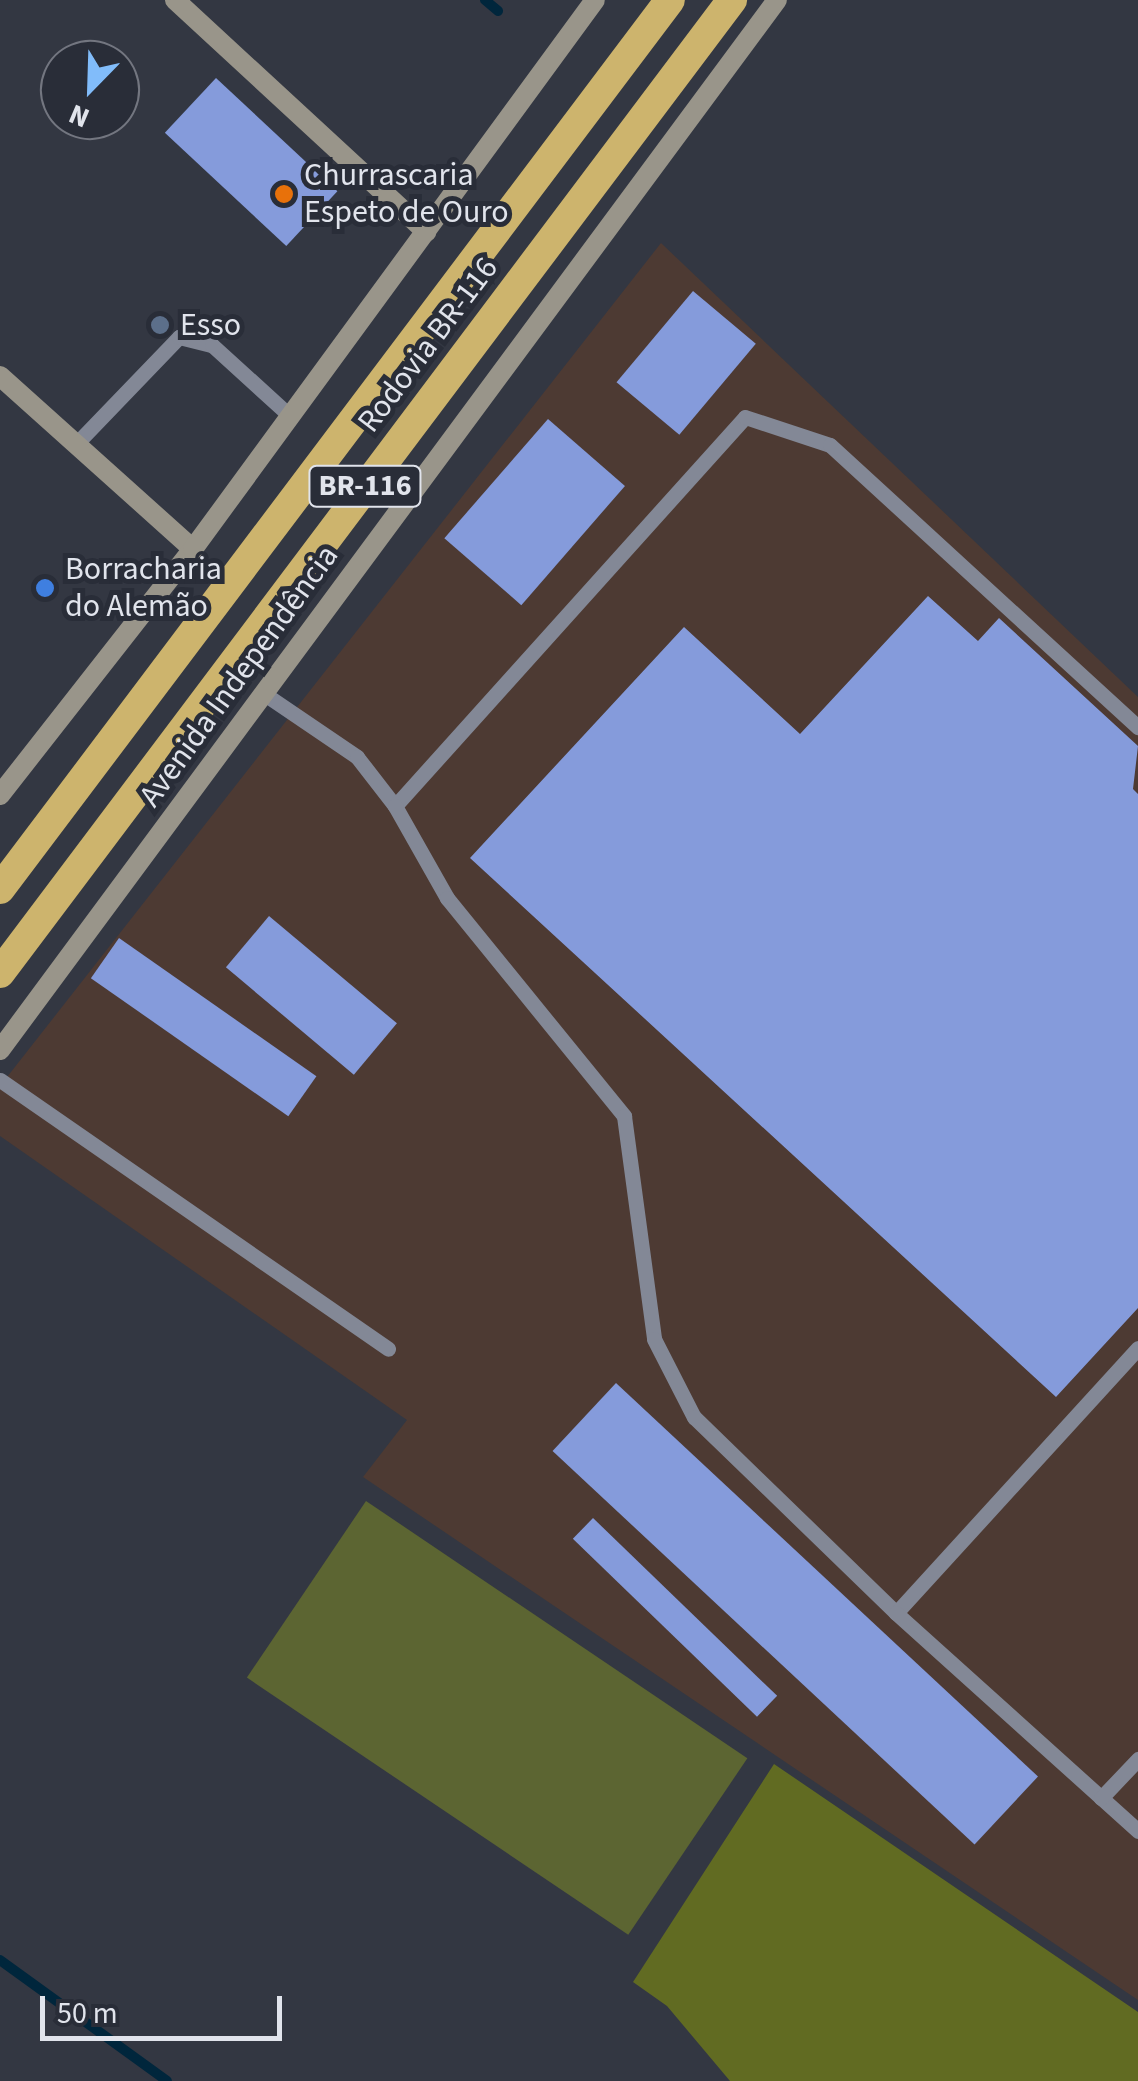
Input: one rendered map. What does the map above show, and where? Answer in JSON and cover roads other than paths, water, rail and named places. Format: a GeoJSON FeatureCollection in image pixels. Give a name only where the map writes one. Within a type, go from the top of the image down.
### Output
{"type":"FeatureCollection","features":[{"type":"Feature","properties":{"kind":"highway","name":"Rodovia BR-116"},"geometry":{"type":"LineString","coordinates":[[0,889],[670,0]]}},
{"type":"Feature","properties":{"kind":"highway","name":"Rodovia BR-116"},"geometry":{"type":"LineString","coordinates":[[0,973],[732,0]]}},
{"type":"Feature","properties":{"kind":"main road"},"geometry":{"type":"LineString","coordinates":[[175,0],[426,232]]}},
{"type":"Feature","properties":{"kind":"main road","name":"Rodovia BR-116"},"geometry":{"type":"LineString","coordinates":[[0,795],[193,550],[595,0]]}},
{"type":"Feature","properties":{"kind":"main road","name":"Avenida Independência"},"geometry":{"type":"LineString","coordinates":[[0,1050],[777,0]]}},
{"type":"Feature","properties":{"kind":"main road"},"geometry":{"type":"LineString","coordinates":[[0,376],[193,550]]}},
{"type":"Feature","properties":{"kind":"lane"},"geometry":{"type":"LineString","coordinates":[[76,444],[179,336],[212,345],[291,417]]}},
{"type":"Feature","properties":{"kind":"lane"},"geometry":{"type":"LineString","coordinates":[[395,806],[745,417],[830,445],[1138,727]]}},
{"type":"Feature","properties":{"kind":"lane"},"geometry":{"type":"LineString","coordinates":[[264,693],[357,757],[395,806],[448,898],[624,1116],[654,1339],[694,1417],[896,1614],[1138,1831]]}},
{"type":"Feature","properties":{"kind":"lane"},"geometry":{"type":"LineString","coordinates":[[0,1080],[388,1350]]}},
{"type":"Feature","properties":{"kind":"lane"},"geometry":{"type":"LineString","coordinates":[[896,1614],[1138,1348]]}},
{"type":"Feature","properties":{"kind":"lane"},"geometry":{"type":"LineString","coordinates":[[1101,1798],[1138,1759]]}},
{"type":"Feature","properties":{"kind":"waterway"},"geometry":{"type":"LineString","coordinates":[[485,0],[498,11]]}},
{"type":"Feature","properties":{"kind":"waterway"},"geometry":{"type":"LineString","coordinates":[[0,1960],[167,2081]]}},
{"type":"Feature","properties":{"kind":"place","name":"Churrascaria Espeto de Ouro"},"geometry":{"type":"Point","coordinates":[284,194]}},
{"type":"Feature","properties":{"kind":"place","name":"Esso"},"geometry":{"type":"Point","coordinates":[160,325]}},
{"type":"Feature","properties":{"kind":"place","name":"Borracharia do Alemão"},"geometry":{"type":"Point","coordinates":[45,588]}}]}
